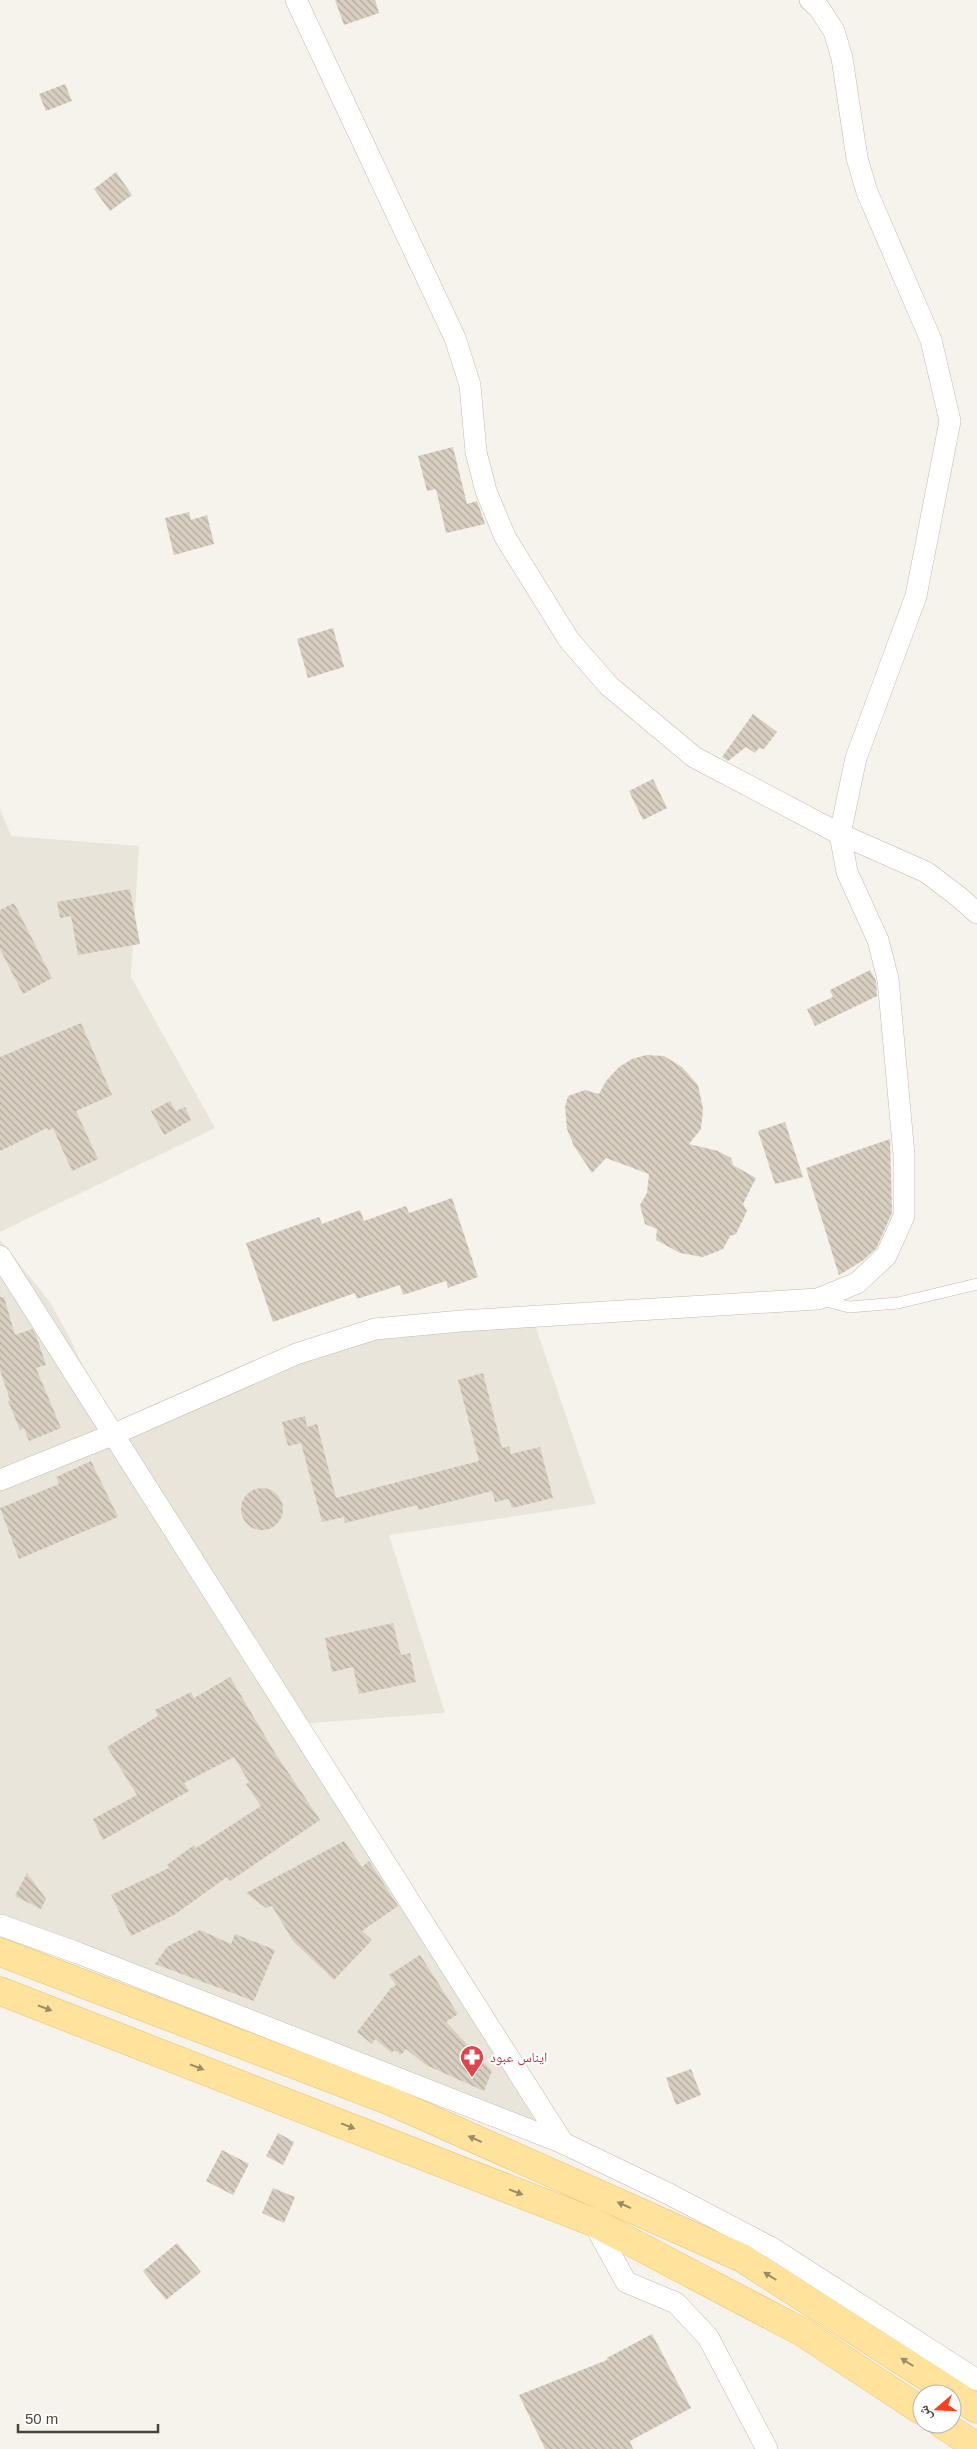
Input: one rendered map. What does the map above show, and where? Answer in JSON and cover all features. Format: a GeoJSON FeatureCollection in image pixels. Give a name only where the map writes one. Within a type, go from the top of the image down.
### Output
{"type":"FeatureCollection","features":[{"type":"Feature","properties":{"kind":"main road"},"geometry":{"type":"LineString","coordinates":[[0,1952],[390,2100],[742,2258],[941,2384]]}},
{"type":"Feature","properties":{"kind":"main road"},"geometry":{"type":"LineString","coordinates":[[0,1991],[593,2222],[802,2332],[912,2404]]}},
{"type":"Feature","properties":{"kind":"main road"},"geometry":{"type":"LineString","coordinates":[[962,2398],[977,2408]]}},
{"type":"Feature","properties":{"kind":"main road"},"geometry":{"type":"LineString","coordinates":[[957,2434],[977,2448]]}},
{"type":"Feature","properties":{"kind":"street"},"geometry":{"type":"LineString","coordinates":[[296,0],[454,338],[470,385],[476,452],[490,500],[505,537],[569,640],[609,686],[694,757],[840,834],[926,872],[977,913]]}},
{"type":"Feature","properties":{"kind":"street"},"geometry":{"type":"LineString","coordinates":[[0,1480],[112,1435],[296,1354],[375,1329],[462,1320],[818,1299],[857,1283],[886,1256],[904,1216],[904,1155],[888,980],[878,940],[847,872],[840,834],[856,758],[916,596],[950,421],[932,340],[867,192],[857,158],[842,58],[834,31],[819,8],[810,0]]}},
{"type":"Feature","properties":{"kind":"street"},"geometry":{"type":"LineString","coordinates":[[0,1256],[563,2143]]}},
{"type":"Feature","properties":{"kind":"street"},"geometry":{"type":"LineString","coordinates":[[0,1926],[87,1956],[563,2143],[669,2194],[772,2248],[975,2377]]}},
{"type":"Feature","properties":{"kind":"street"},"geometry":{"type":"LineString","coordinates":[[593,2222],[626,2282],[676,2303],[708,2337],[767,2449]]}},
{"type":"Feature","properties":{"kind":"street"},"geometry":{"type":"LineString","coordinates":[[951,2384],[975,2377]]}},
{"type":"Feature","properties":{"kind":"lane"},"geometry":{"type":"LineString","coordinates":[[818,1299],[849,1307],[898,1303],[977,1284]]}},
{"type":"Feature","properties":{"kind":"shaded area"},"geometry":{"type":"Polygon","coordinates":[[[0,809],[11,836],[139,846],[131,977],[215,1128],[0,1232],[0,809]]]}},
{"type":"Feature","properties":{"kind":"shaded area"},"geometry":{"type":"Polygon","coordinates":[[[0,1240],[50,1302],[71,1340],[112,1434],[375,1329],[532,1316],[596,1504],[389,1535],[445,1713],[299,1724],[575,2142],[0,1925],[0,1240]]]}},
{"type":"Feature","properties":{"kind":"building"},"geometry":{"type":"Polygon","coordinates":[[[335,0],[375,0],[379,13],[344,25],[335,0]]]}},
{"type":"Feature","properties":{"kind":"building"},"geometry":{"type":"Polygon","coordinates":[[[65,84],[72,101],[46,111],[39,94],[65,84]]]}},
{"type":"Feature","properties":{"kind":"building"},"geometry":{"type":"Polygon","coordinates":[[[116,172],[132,195],[110,211],[94,189],[116,172]]]}},
{"type":"Feature","properties":{"kind":"building"},"geometry":{"type":"Polygon","coordinates":[[[453,447],[467,504],[477,501],[485,524],[446,533],[436,489],[427,491],[418,456],[453,447]]]}},
{"type":"Feature","properties":{"kind":"building"},"geometry":{"type":"Polygon","coordinates":[[[189,512],[191,520],[207,515],[214,544],[174,555],[165,518],[189,512]]]}},
{"type":"Feature","properties":{"kind":"building"},"geometry":{"type":"Polygon","coordinates":[[[333,628],[344,667],[308,678],[297,639],[333,628]]]}},
{"type":"Feature","properties":{"kind":"building"},"geometry":{"type":"Polygon","coordinates":[[[753,714],[777,732],[764,749],[759,748],[755,753],[746,747],[728,761],[722,757],[753,714]]]}},
{"type":"Feature","properties":{"kind":"building"},"geometry":{"type":"Polygon","coordinates":[[[653,779],[667,808],[643,820],[629,791],[653,779]]]}},
{"type":"Feature","properties":{"kind":"building"},"geometry":{"type":"Polygon","coordinates":[[[130,889],[140,944],[78,955],[71,916],[60,918],[57,902],[130,889]]]}},
{"type":"Feature","properties":{"kind":"building"},"geometry":{"type":"Polygon","coordinates":[[[14,903],[52,978],[23,994],[0,949],[0,910],[14,903]]]}},
{"type":"Feature","properties":{"kind":"building"},"geometry":{"type":"Polygon","coordinates":[[[870,970],[876,981],[877,996],[815,1026],[807,1009],[833,997],[830,990],[870,970]]]}},
{"type":"Feature","properties":{"kind":"building"},"geometry":{"type":"Polygon","coordinates":[[[81,1023],[112,1095],[76,1111],[98,1159],[72,1171],[53,1128],[49,1130],[47,1128],[0,1151],[0,1057],[81,1023]]]}},
{"type":"Feature","properties":{"kind":"building"},"geometry":{"type":"Polygon","coordinates":[[[646,1055],[664,1056],[682,1067],[698,1085],[703,1109],[701,1129],[689,1144],[718,1151],[731,1158],[733,1165],[756,1178],[743,1204],[747,1211],[736,1234],[730,1236],[723,1249],[703,1257],[680,1253],[656,1240],[657,1229],[645,1224],[640,1205],[647,1193],[649,1174],[606,1158],[592,1173],[574,1146],[567,1129],[565,1107],[568,1096],[585,1090],[599,1094],[606,1081],[619,1067],[632,1059],[646,1055]]]}},
{"type":"Feature","properties":{"kind":"building"},"geometry":{"type":"Polygon","coordinates":[[[170,1101],[176,1111],[185,1107],[191,1120],[164,1135],[151,1111],[170,1101]]]}},
{"type":"Feature","properties":{"kind":"building"},"geometry":{"type":"Polygon","coordinates":[[[785,1122],[803,1177],[775,1184],[758,1131],[785,1122]]]}},
{"type":"Feature","properties":{"kind":"building"},"geometry":{"type":"Polygon","coordinates":[[[890,1139],[892,1213],[876,1249],[862,1261],[839,1275],[806,1168],[890,1139]]]}},
{"type":"Feature","properties":{"kind":"building"},"geometry":{"type":"Polygon","coordinates":[[[452,1198],[478,1277],[448,1288],[446,1281],[403,1295],[400,1285],[357,1299],[355,1293],[273,1322],[246,1243],[319,1217],[322,1224],[360,1210],[364,1221],[406,1206],[409,1213],[452,1198]]]}},
{"type":"Feature","properties":{"kind":"building"},"geometry":{"type":"Polygon","coordinates":[[[0,1297],[4,1297],[15,1335],[32,1329],[36,1335],[46,1365],[36,1368],[61,1428],[29,1441],[24,1428],[20,1430],[8,1401],[10,1400],[0,1370],[0,1297]]]}},
{"type":"Feature","properties":{"kind":"building"},"geometry":{"type":"Polygon","coordinates":[[[483,1373],[502,1448],[509,1446],[511,1454],[540,1447],[553,1498],[512,1508],[509,1499],[495,1502],[492,1491],[418,1510],[417,1505],[345,1523],[344,1517],[322,1522],[301,1443],[288,1446],[282,1422],[305,1416],[307,1427],[317,1424],[336,1498],[479,1461],[458,1380],[483,1373]]]}},
{"type":"Feature","properties":{"kind":"building"},"geometry":{"type":"Polygon","coordinates":[[[91,1461],[118,1517],[19,1559],[0,1508],[59,1484],[56,1477],[91,1461]]]}},
{"type":"Feature","properties":{"kind":"building"},"geometry":{"type":"Polygon","coordinates":[[[262,1488],[277,1494],[283,1509],[277,1524],[262,1530],[247,1524],[241,1509],[247,1494],[262,1488]]]}},
{"type":"Feature","properties":{"kind":"building"},"geometry":{"type":"Polygon","coordinates":[[[393,1623],[401,1655],[410,1653],[416,1682],[359,1694],[353,1667],[332,1672],[325,1638],[393,1623]]]}},
{"type":"Feature","properties":{"kind":"building"},"geometry":{"type":"Polygon","coordinates":[[[230,1677],[275,1753],[320,1820],[230,1881],[227,1877],[174,1915],[131,1936],[111,1895],[169,1868],[167,1865],[194,1845],[196,1848],[261,1806],[246,1784],[249,1782],[234,1757],[184,1783],[189,1791],[103,1840],[93,1819],[137,1795],[107,1747],[158,1716],[155,1710],[191,1692],[194,1698],[230,1677]]]}},
{"type":"Feature","properties":{"kind":"building"},"geometry":{"type":"Polygon","coordinates":[[[344,1841],[362,1867],[369,1861],[398,1906],[362,1931],[372,1940],[334,1980],[293,1941],[272,1906],[266,1908],[246,1893],[344,1841]]]}},
{"type":"Feature","properties":{"kind":"building"},"geometry":{"type":"Polygon","coordinates":[[[27,1873],[46,1899],[41,1909],[15,1896],[27,1873]]]}},
{"type":"Feature","properties":{"kind":"building"},"geometry":{"type":"Polygon","coordinates":[[[200,1930],[231,1944],[235,1934],[275,1950],[254,2001],[155,1964],[167,1947],[200,1930]]]}},
{"type":"Feature","properties":{"kind":"building"},"geometry":{"type":"Polygon","coordinates":[[[420,1955],[458,2014],[446,2022],[492,2071],[484,2091],[426,2065],[406,2049],[401,2055],[394,2050],[392,2053],[375,2039],[372,2044],[357,2032],[391,1988],[396,1985],[389,1975],[420,1955]]]}},
{"type":"Feature","properties":{"kind":"building"},"geometry":{"type":"Polygon","coordinates":[[[691,2069],[701,2095],[676,2105],[666,2078],[691,2069]]]}},
{"type":"Feature","properties":{"kind":"building"},"geometry":{"type":"Polygon","coordinates":[[[278,2133],[294,2142],[283,2165],[266,2156],[278,2133]]]}},
{"type":"Feature","properties":{"kind":"building"},"geometry":{"type":"Polygon","coordinates":[[[222,2150],[249,2164],[233,2195],[206,2181],[222,2150]]]}},
{"type":"Feature","properties":{"kind":"building"},"geometry":{"type":"Polygon","coordinates":[[[273,2188],[295,2197],[284,2223],[262,2213],[273,2188]]]}},
{"type":"Feature","properties":{"kind":"building"},"geometry":{"type":"Polygon","coordinates":[[[177,2243],[201,2272],[166,2300],[143,2271],[177,2243]]]}},
{"type":"Feature","properties":{"kind":"building"},"geometry":{"type":"Polygon","coordinates":[[[652,2334],[691,2408],[630,2441],[633,2449],[545,2449],[519,2395],[607,2360],[607,2358],[652,2334]]]}},
{"type":"Feature","properties":{"kind":"place","name":"ايناس عبود"},"geometry":{"type":"Point","coordinates":[472,2078]}}]}
